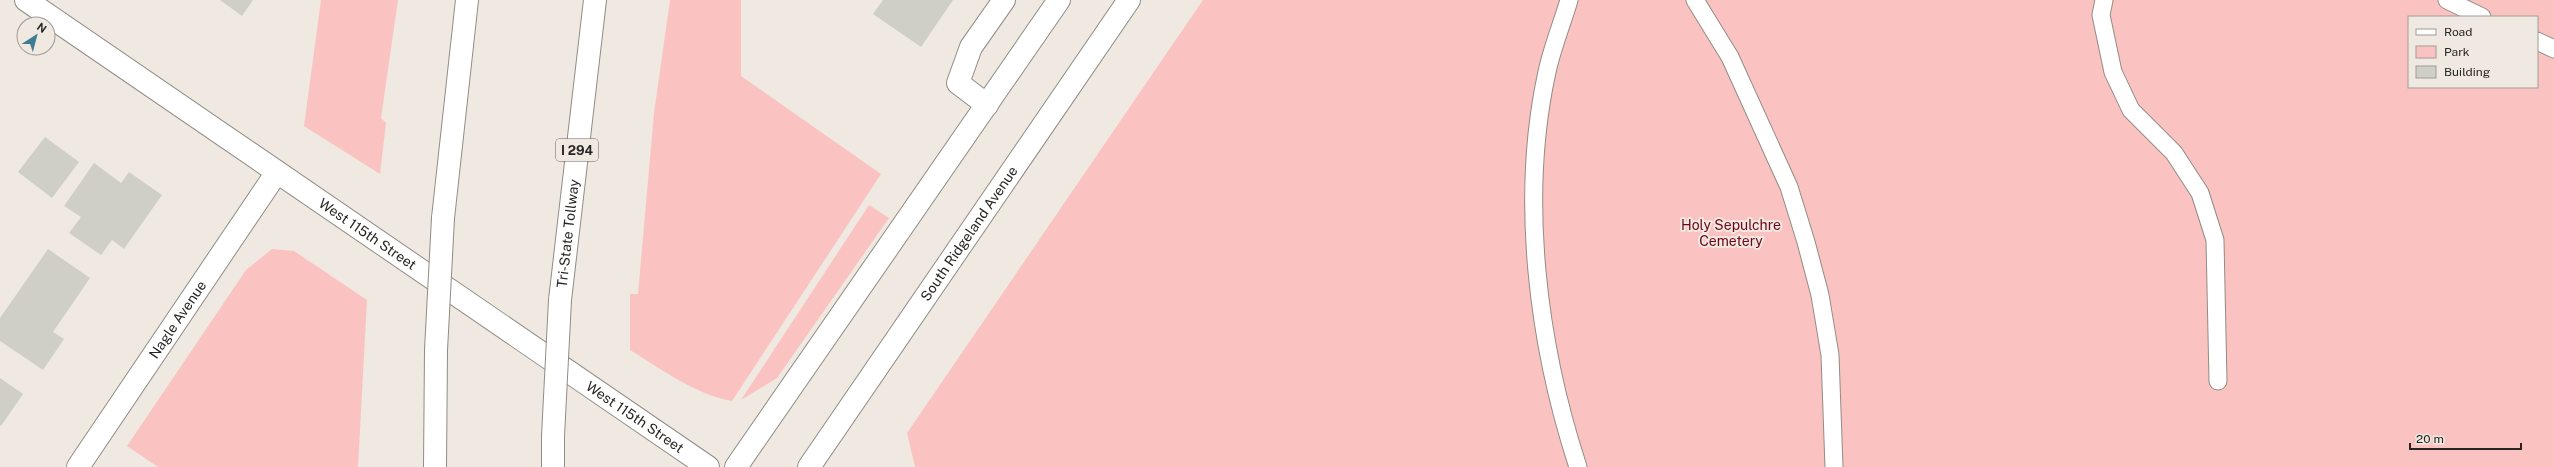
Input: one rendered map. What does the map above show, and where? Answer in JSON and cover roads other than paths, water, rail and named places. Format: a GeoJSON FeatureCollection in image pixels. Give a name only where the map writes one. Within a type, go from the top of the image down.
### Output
{"type":"FeatureCollection","features":[{"type":"Feature","properties":{"kind":"main road","name":"West 115th Street"},"geometry":{"type":"LineString","coordinates":[[26,0],[708,467]]}},
{"type":"Feature","properties":{"kind":"main road"},"geometry":{"type":"LineString","coordinates":[[435,467],[436,350],[443,218],[467,0]]}},
{"type":"Feature","properties":{"kind":"main road","name":"Tri-State Tollway"},"geometry":{"type":"LineString","coordinates":[[553,467],[553,436],[560,300],[595,0]]}},
{"type":"Feature","properties":{"kind":"main road"},"geometry":{"type":"LineString","coordinates":[[987,105],[958,83],[971,47],[1004,0]]}},
{"type":"Feature","properties":{"kind":"main road"},"geometry":{"type":"LineString","coordinates":[[736,467],[1059,0]]}},
{"type":"Feature","properties":{"kind":"main road","name":"South Ridgeland Avenue"},"geometry":{"type":"LineString","coordinates":[[809,467],[1129,0]]}},
{"type":"Feature","properties":{"kind":"main road","name":"Nagle Avenue"},"geometry":{"type":"LineString","coordinates":[[78,467],[277,172]]}},
{"type":"Feature","properties":{"kind":"lane"},"geometry":{"type":"LineString","coordinates":[[1569,0],[1547,72],[1538,131],[1535,188],[1536,258],[1554,381],[1578,467]]}},
{"type":"Feature","properties":{"kind":"lane"},"geometry":{"type":"LineString","coordinates":[[1695,0],[1733,64],[1789,187],[1806,242],[1820,295],[1830,355],[1834,467]]}},
{"type":"Feature","properties":{"kind":"lane"},"geometry":{"type":"LineString","coordinates":[[2104,0],[2101,15],[2113,72],[2125,98],[2131,110],[2174,153],[2200,193],[2215,240],[2218,382]]}},
{"type":"Feature","properties":{"kind":"lane"},"geometry":{"type":"LineString","coordinates":[[2447,0],[2480,16]]}},
{"type":"Feature","properties":{"kind":"lane"},"geometry":{"type":"LineString","coordinates":[[2538,41],[2554,49]]}},
{"type":"Feature","properties":{"kind":"park label","name":"Holy Sepulchre Cemetery"},"geometry":{"type":"Point","coordinates":[1731,234]}}]}
